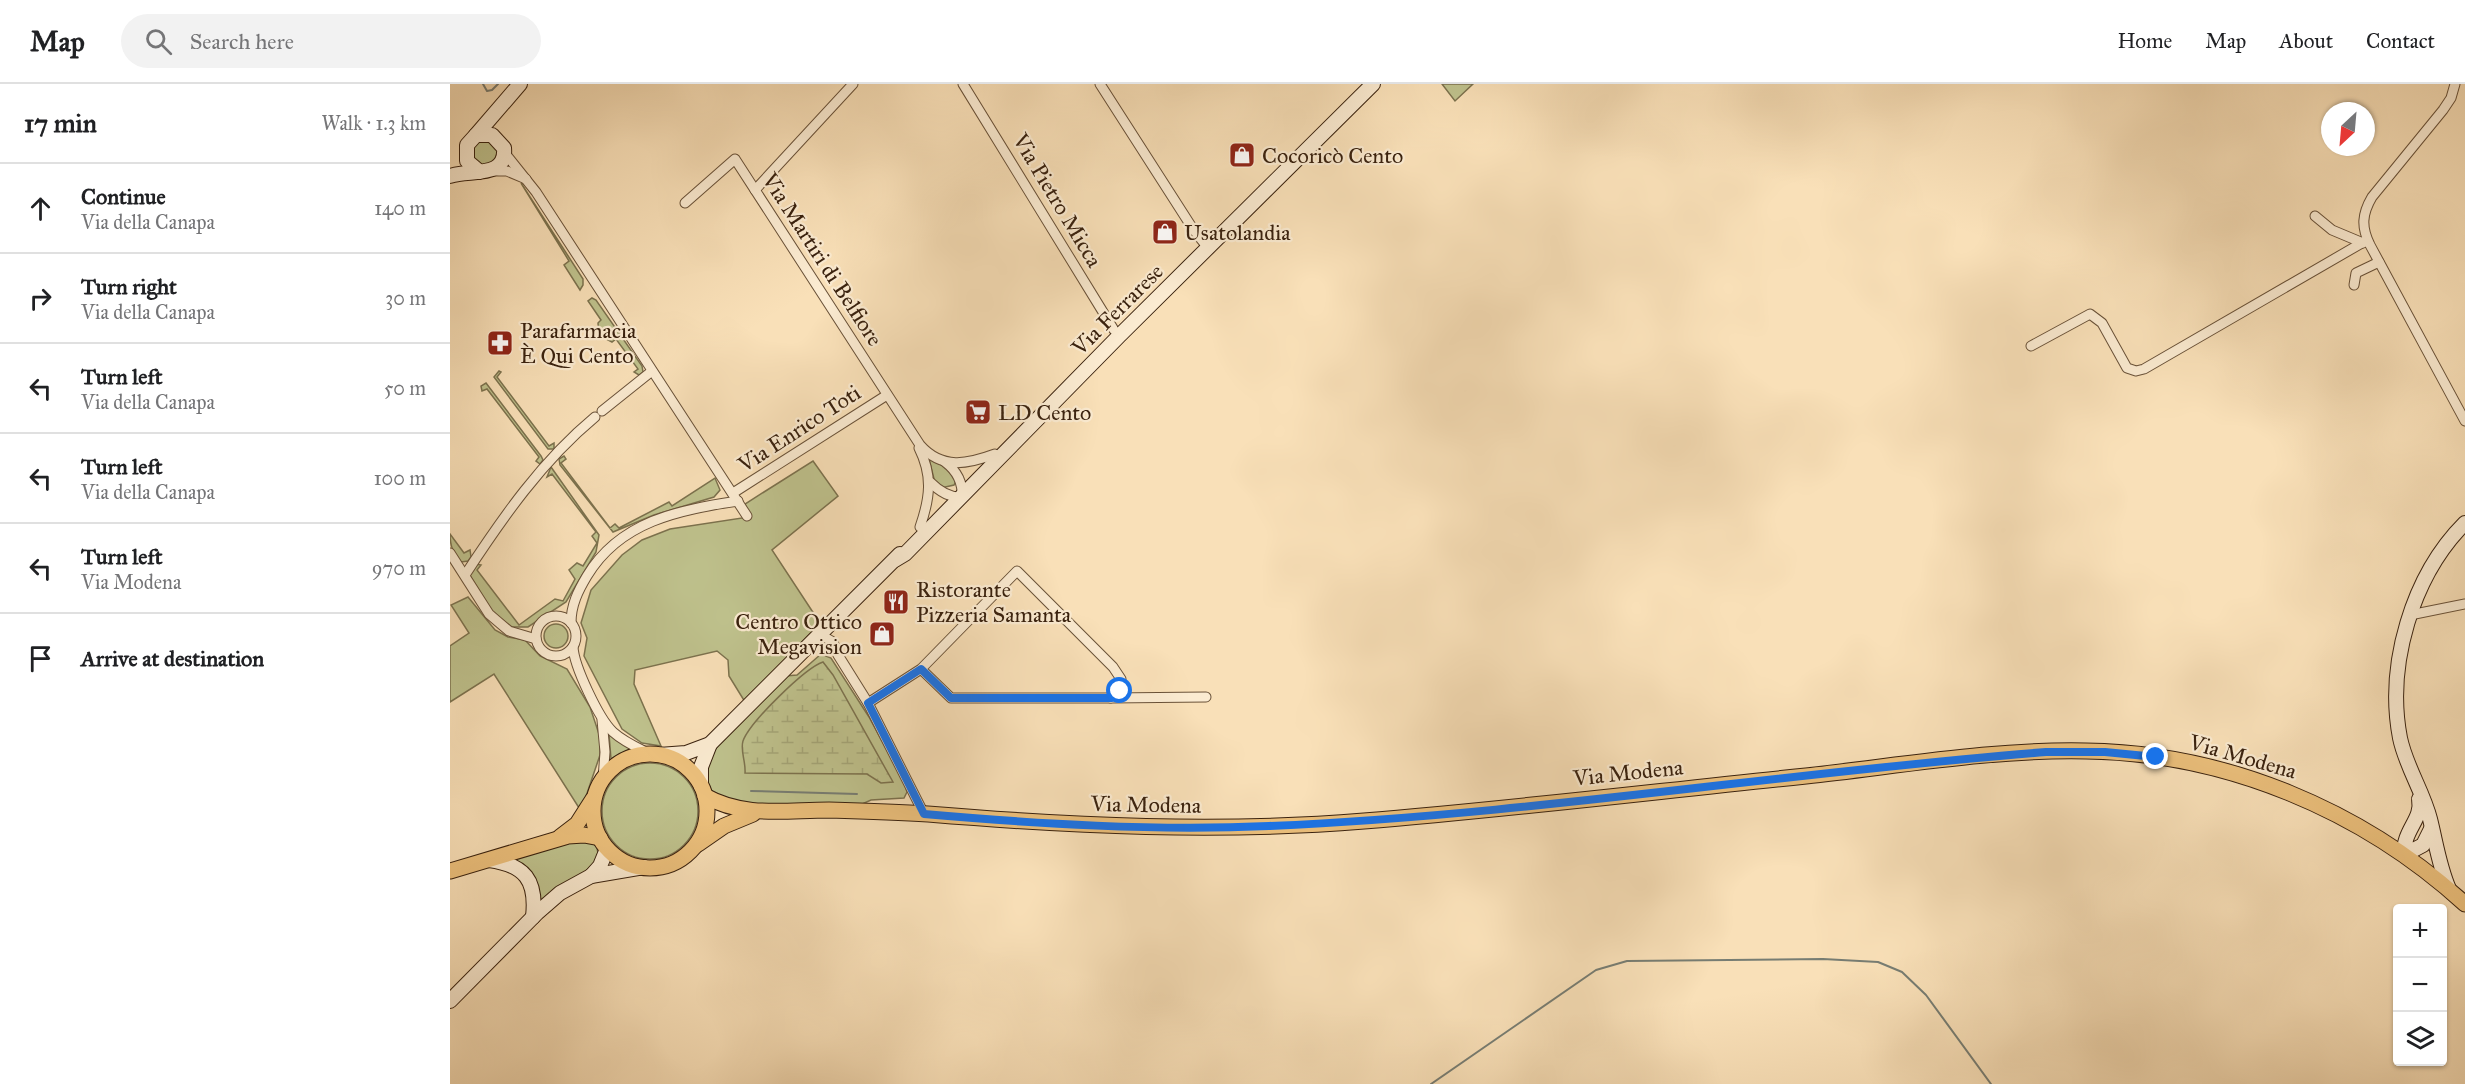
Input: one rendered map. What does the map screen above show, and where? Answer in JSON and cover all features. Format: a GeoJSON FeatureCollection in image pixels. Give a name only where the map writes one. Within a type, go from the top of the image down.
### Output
{"type":"FeatureCollection","features":[{"type":"Feature","properties":{"kind":"main road"},"geometry":{"type":"LineString","coordinates":[[450,170],[472,140],[520,84]]}},
{"type":"Feature","properties":{"kind":"main road","name":"Via Ferrarese"},"geometry":{"type":"LineString","coordinates":[[655,754],[686,753],[710,744],[895,560],[920,527],[1019,438],[1117,333],[1208,248],[1373,84]]}},
{"type":"Feature","properties":{"kind":"main road"},"geometry":{"type":"LineString","coordinates":[[450,176],[486,171],[503,160],[504,152],[495,125],[502,105]]}},
{"type":"Feature","properties":{"kind":"main road"},"geometry":{"type":"LineString","coordinates":[[472,140],[492,135],[498,138]]}},
{"type":"Feature","properties":{"kind":"main road"},"geometry":{"type":"LineString","coordinates":[[472,140],[467,160],[486,171]]}},
{"type":"Feature","properties":{"kind":"main road","name":"Via Ferrarese"},"geometry":{"type":"LineString","coordinates":[[895,560],[905,554],[995,454],[1019,438]]}},
{"type":"Feature","properties":{"kind":"main road"},"geometry":{"type":"LineString","coordinates":[[2449,889],[2437,858],[2431,826],[2404,752],[2397,716],[2399,663],[2410,615],[2437,559],[2465,523]]}},
{"type":"Feature","properties":{"kind":"main road","name":"Via Ferrarese"},"geometry":{"type":"LineString","coordinates":[[703,791],[701,767],[710,744]]}},
{"type":"Feature","properties":{"kind":"main road","name":"Via Modena"},"geometry":{"type":"LineString","coordinates":[[655,754],[684,766],[703,791],[725,807],[756,813],[832,810],[924,814],[1101,827],[1227,827],[1346,822],[2003,755],[2084,751],[2165,758],[2234,774],[2302,797],[2372,834],[2404,855],[2465,904]]}},
{"type":"Feature","properties":{"kind":"main road"},"geometry":{"type":"LineString","coordinates":[[556,839],[577,824],[603,779],[611,770],[627,759],[655,754]]}},
{"type":"Feature","properties":{"kind":"main road"},"geometry":{"type":"LineString","coordinates":[[694,847],[705,825],[703,791]]}},
{"type":"Feature","properties":{"kind":"main road"},"geometry":{"type":"LineString","coordinates":[[2419,793],[2420,808],[2404,841],[2404,855],[2423,845],[2431,826]]}},
{"type":"Feature","properties":{"kind":"main road"},"geometry":{"type":"LineString","coordinates":[[596,794],[594,822],[604,844],[621,860],[644,867]]}},
{"type":"Feature","properties":{"kind":"main road","name":"Via Modena"},"geometry":{"type":"LineString","coordinates":[[644,867],[669,865],[724,826],[756,813]]}},
{"type":"Feature","properties":{"kind":"main road"},"geometry":{"type":"LineString","coordinates":[[2372,834],[2398,835],[2411,825]]}},
{"type":"Feature","properties":{"kind":"main road"},"geometry":{"type":"LineString","coordinates":[[450,871],[576,835],[604,844]]}},
{"type":"Feature","properties":{"kind":"main road"},"geometry":{"type":"LineString","coordinates":[[591,876],[600,866],[604,844]]}},
{"type":"Feature","properties":{"kind":"main road"},"geometry":{"type":"LineString","coordinates":[[489,860],[508,863],[527,877],[534,900],[533,917]]}},
{"type":"Feature","properties":{"kind":"main road"},"geometry":{"type":"LineString","coordinates":[[450,1001],[560,893],[591,876],[644,867]]}},
{"type":"Feature","properties":{"kind":"street"},"geometry":{"type":"LineString","coordinates":[[755,190],[853,84]]}},
{"type":"Feature","properties":{"kind":"street","name":"Via Pietro Micca"},"geometry":{"type":"LineString","coordinates":[[963,84],[1117,333]]}},
{"type":"Feature","properties":{"kind":"street"},"geometry":{"type":"LineString","coordinates":[[1100,84],[1192,229],[1208,248]]}},
{"type":"Feature","properties":{"kind":"street"},"geometry":{"type":"LineString","coordinates":[[2455,84],[2451,98],[2443,110],[2370,200],[2363,222],[2365,241],[2379,262],[2465,421]]}},
{"type":"Feature","properties":{"kind":"street"},"geometry":{"type":"LineString","coordinates":[[504,152],[528,180],[747,516]]}},
{"type":"Feature","properties":{"kind":"street","name":"Via Martiri di Belfiore"},"geometry":{"type":"LineString","coordinates":[[685,203],[735,159],[914,437],[924,450],[956,472],[958,493]]}},
{"type":"Feature","properties":{"kind":"street"},"geometry":{"type":"LineString","coordinates":[[486,171],[507,171],[528,180]]}},
{"type":"Feature","properties":{"kind":"street"},"geometry":{"type":"LineString","coordinates":[[2315,216],[2332,230],[2365,241]]}},
{"type":"Feature","properties":{"kind":"street"},"geometry":{"type":"LineString","coordinates":[[2031,346],[2090,314],[2103,323],[2127,368],[2136,371],[2144,369],[2365,241]]}},
{"type":"Feature","properties":{"kind":"street"},"geometry":{"type":"LineString","coordinates":[[2354,285],[2356,273],[2379,262]]}},
{"type":"Feature","properties":{"kind":"street"},"geometry":{"type":"LineString","coordinates":[[465,574],[501,520],[550,460],[599,414],[652,371]]}},
{"type":"Feature","properties":{"kind":"street","name":"Via Enrico Toti"},"geometry":{"type":"LineString","coordinates":[[733,494],[887,395]]}},
{"type":"Feature","properties":{"kind":"street","name":"Via Martiri di Belfiore"},"geometry":{"type":"LineString","coordinates":[[914,437],[924,459],[930,482],[930,498],[920,527]]}},
{"type":"Feature","properties":{"kind":"street"},"geometry":{"type":"LineString","coordinates":[[943,461],[966,463],[995,454]]}},
{"type":"Feature","properties":{"kind":"street"},"geometry":{"type":"LineString","coordinates":[[930,482],[939,491],[958,493]]}},
{"type":"Feature","properties":{"kind":"street"},"geometry":{"type":"LineString","coordinates":[[555,656],[566,654],[573,647],[576,637],[571,623],[576,596],[597,561],[624,535],[656,518],[716,504],[733,494]]}},
{"type":"Feature","properties":{"kind":"street"},"geometry":{"type":"LineString","coordinates":[[716,504],[733,494]]}},
{"type":"Feature","properties":{"kind":"street"},"geometry":{"type":"LineString","coordinates":[[450,553],[489,614],[501,626],[536,639],[545,653],[555,656],[579,674]]}},
{"type":"Feature","properties":{"kind":"street"},"geometry":{"type":"LineString","coordinates":[[868,703],[921,669],[1017,571],[1113,667],[1121,679],[1120,691],[1111,698]]}},
{"type":"Feature","properties":{"kind":"street"},"geometry":{"type":"LineString","coordinates":[[516,632],[538,627],[576,596]]}},
{"type":"Feature","properties":{"kind":"street"},"geometry":{"type":"LineString","coordinates":[[2410,615],[2465,604]]}},
{"type":"Feature","properties":{"kind":"street"},"geometry":{"type":"LineString","coordinates":[[553,616],[560,616],[571,623]]}},
{"type":"Feature","properties":{"kind":"street"},"geometry":{"type":"LineString","coordinates":[[536,639],[538,627]]}},
{"type":"Feature","properties":{"kind":"street"},"geometry":{"type":"LineString","coordinates":[[821,635],[833,642],[838,655],[868,703],[924,814]]}},
{"type":"Feature","properties":{"kind":"street"},"geometry":{"type":"LineString","coordinates":[[573,647],[579,674],[602,718],[621,738],[655,754]]}},
{"type":"Feature","properties":{"kind":"street"},"geometry":{"type":"LineString","coordinates":[[921,669],[951,698],[1206,697]]}},
{"type":"Feature","properties":{"kind":"street"},"geometry":{"type":"LineString","coordinates":[[602,718],[605,752],[603,779]]}},
{"type":"Feature","properties":{"kind":"green space"},"geometry":{"type":"Polygon","coordinates":[[[1442,84],[1473,84],[1455,101],[1442,84]]]}},
{"type":"Feature","properties":{"kind":"green space"},"geometry":{"type":"Polygon","coordinates":[[[490,139],[499,152],[494,163],[481,165],[472,157],[474,143],[490,139]]]}},
{"type":"Feature","properties":{"kind":"green space"},"geometry":{"type":"Polygon","coordinates":[[[521,183],[583,279],[580,290],[564,265],[569,261],[521,183]]]}},
{"type":"Feature","properties":{"kind":"green space"},"geometry":{"type":"Polygon","coordinates":[[[592,298],[596,300],[642,366],[643,372],[639,375],[634,372],[638,369],[616,339],[612,342],[599,335],[598,323],[601,320],[588,301],[592,298]]]}},
{"type":"Feature","properties":{"kind":"green space"},"geometry":{"type":"Polygon","coordinates":[[[499,371],[501,372],[497,377],[549,446],[554,443],[554,449],[548,449],[494,377],[499,371]]]}},
{"type":"Feature","properties":{"kind":"green space"},"geometry":{"type":"Polygon","coordinates":[[[486,383],[541,456],[543,460],[540,464],[536,461],[539,457],[487,389],[482,391],[481,386],[486,383]]]}},
{"type":"Feature","properties":{"kind":"green space"},"geometry":{"type":"Polygon","coordinates":[[[564,456],[566,459],[561,463],[610,528],[615,524],[619,528],[669,502],[672,506],[715,478],[720,490],[714,497],[654,515],[613,532],[560,465],[559,459],[564,456]]]}},
{"type":"Feature","properties":{"kind":"green space"},"geometry":{"type":"Polygon","coordinates":[[[929,459],[952,470],[957,479],[954,485],[941,488],[935,483],[929,459]]]}},
{"type":"Feature","properties":{"kind":"green space"},"geometry":{"type":"Polygon","coordinates":[[[813,461],[838,496],[772,550],[820,623],[745,702],[729,676],[728,660],[717,651],[635,670],[634,684],[661,746],[642,743],[622,729],[584,656],[587,638],[581,623],[591,590],[622,555],[642,540],[670,529],[749,517],[745,504],[813,461]]]}},
{"type":"Feature","properties":{"kind":"green space"},"geometry":{"type":"Polygon","coordinates":[[[551,467],[599,535],[596,552],[566,602],[528,627],[512,627],[493,613],[469,574],[476,564],[481,565],[477,570],[519,625],[555,599],[563,601],[575,579],[569,570],[577,563],[583,566],[597,543],[592,536],[596,532],[552,474],[547,477],[551,467]]]}},
{"type":"Feature","properties":{"kind":"green space"},"geometry":{"type":"Polygon","coordinates":[[[450,534],[464,553],[470,550],[471,557],[468,561],[461,562],[456,556],[451,546],[450,534]]]}},
{"type":"Feature","properties":{"kind":"green space"},"geometry":{"type":"Polygon","coordinates":[[[468,597],[495,630],[508,637],[525,640],[540,656],[567,669],[590,707],[600,737],[600,755],[581,811],[494,674],[450,702],[450,646],[469,633],[451,605],[468,597]]]}},
{"type":"Feature","properties":{"kind":"green space"},"geometry":{"type":"Polygon","coordinates":[[[556,624],[565,627],[568,636],[565,645],[556,648],[547,645],[544,636],[547,627],[556,624]]]}},
{"type":"Feature","properties":{"kind":"green space"},"geometry":{"type":"Polygon","coordinates":[[[821,654],[831,658],[869,717],[904,782],[907,792],[904,798],[871,800],[860,805],[765,806],[730,801],[714,794],[708,784],[707,767],[716,747],[785,676],[797,675],[821,654]]]}},
{"type":"Feature","properties":{"kind":"green space"},"geometry":{"type":"Polygon","coordinates":[[[823,662],[833,675],[893,782],[881,783],[867,774],[745,773],[742,745],[748,732],[767,709],[792,685],[823,662]]]}},
{"type":"Feature","properties":{"kind":"green space"},"geometry":{"type":"Polygon","coordinates":[[[609,734],[630,749],[611,759],[609,734]]]}},
{"type":"Feature","properties":{"kind":"green space"},"geometry":{"type":"Polygon","coordinates":[[[650,763],[668,767],[684,777],[694,793],[698,811],[694,829],[684,845],[668,855],[650,859],[632,855],[616,845],[606,829],[602,811],[606,793],[616,777],[632,767],[650,763]]]}},
{"type":"Feature","properties":{"kind":"green space"},"geometry":{"type":"Polygon","coordinates":[[[577,840],[596,844],[599,857],[587,871],[539,901],[512,860],[577,840]]]}},
{"type":"Feature","properties":{"kind":"waterway"},"geometry":{"type":"LineString","coordinates":[[483,84],[487,91],[492,90],[498,84]]}},
{"type":"Feature","properties":{"kind":"waterway"},"geometry":{"type":"LineString","coordinates":[[751,791],[857,794]]}},
{"type":"Feature","properties":{"kind":"waterway"},"geometry":{"type":"LineString","coordinates":[[1431,1084],[1596,970],[1627,961],[1823,959],[1878,962],[1902,972],[1926,995],[1991,1084]]}},
{"type":"Feature","properties":{"kind":"place","name":"Cocoricò Cento"},"geometry":{"type":"Point","coordinates":[1242,155]}},
{"type":"Feature","properties":{"kind":"place","name":"Usatolandia"},"geometry":{"type":"Point","coordinates":[1165,232]}},
{"type":"Feature","properties":{"kind":"place","name":"Parafarmacia È Qui Cento"},"geometry":{"type":"Point","coordinates":[500,343]}},
{"type":"Feature","properties":{"kind":"place","name":"LD Cento"},"geometry":{"type":"Point","coordinates":[978,412]}},
{"type":"Feature","properties":{"kind":"place","name":"Ristorante Pizzeria Samanta"},"geometry":{"type":"Point","coordinates":[896,602]}},
{"type":"Feature","properties":{"kind":"place","name":"Centro Ottico Megavision"},"geometry":{"type":"Point","coordinates":[882,634]}},
{"type":"Feature","properties":{"kind":"route"},"geometry":{"type":"LineString","coordinates":[[1120,691],[1111,698],[951,698],[921,669],[868,703],[924,814],[1101,827],[1227,827],[1363,821],[2046,752],[2105,752],[2156,757]]}}]}
